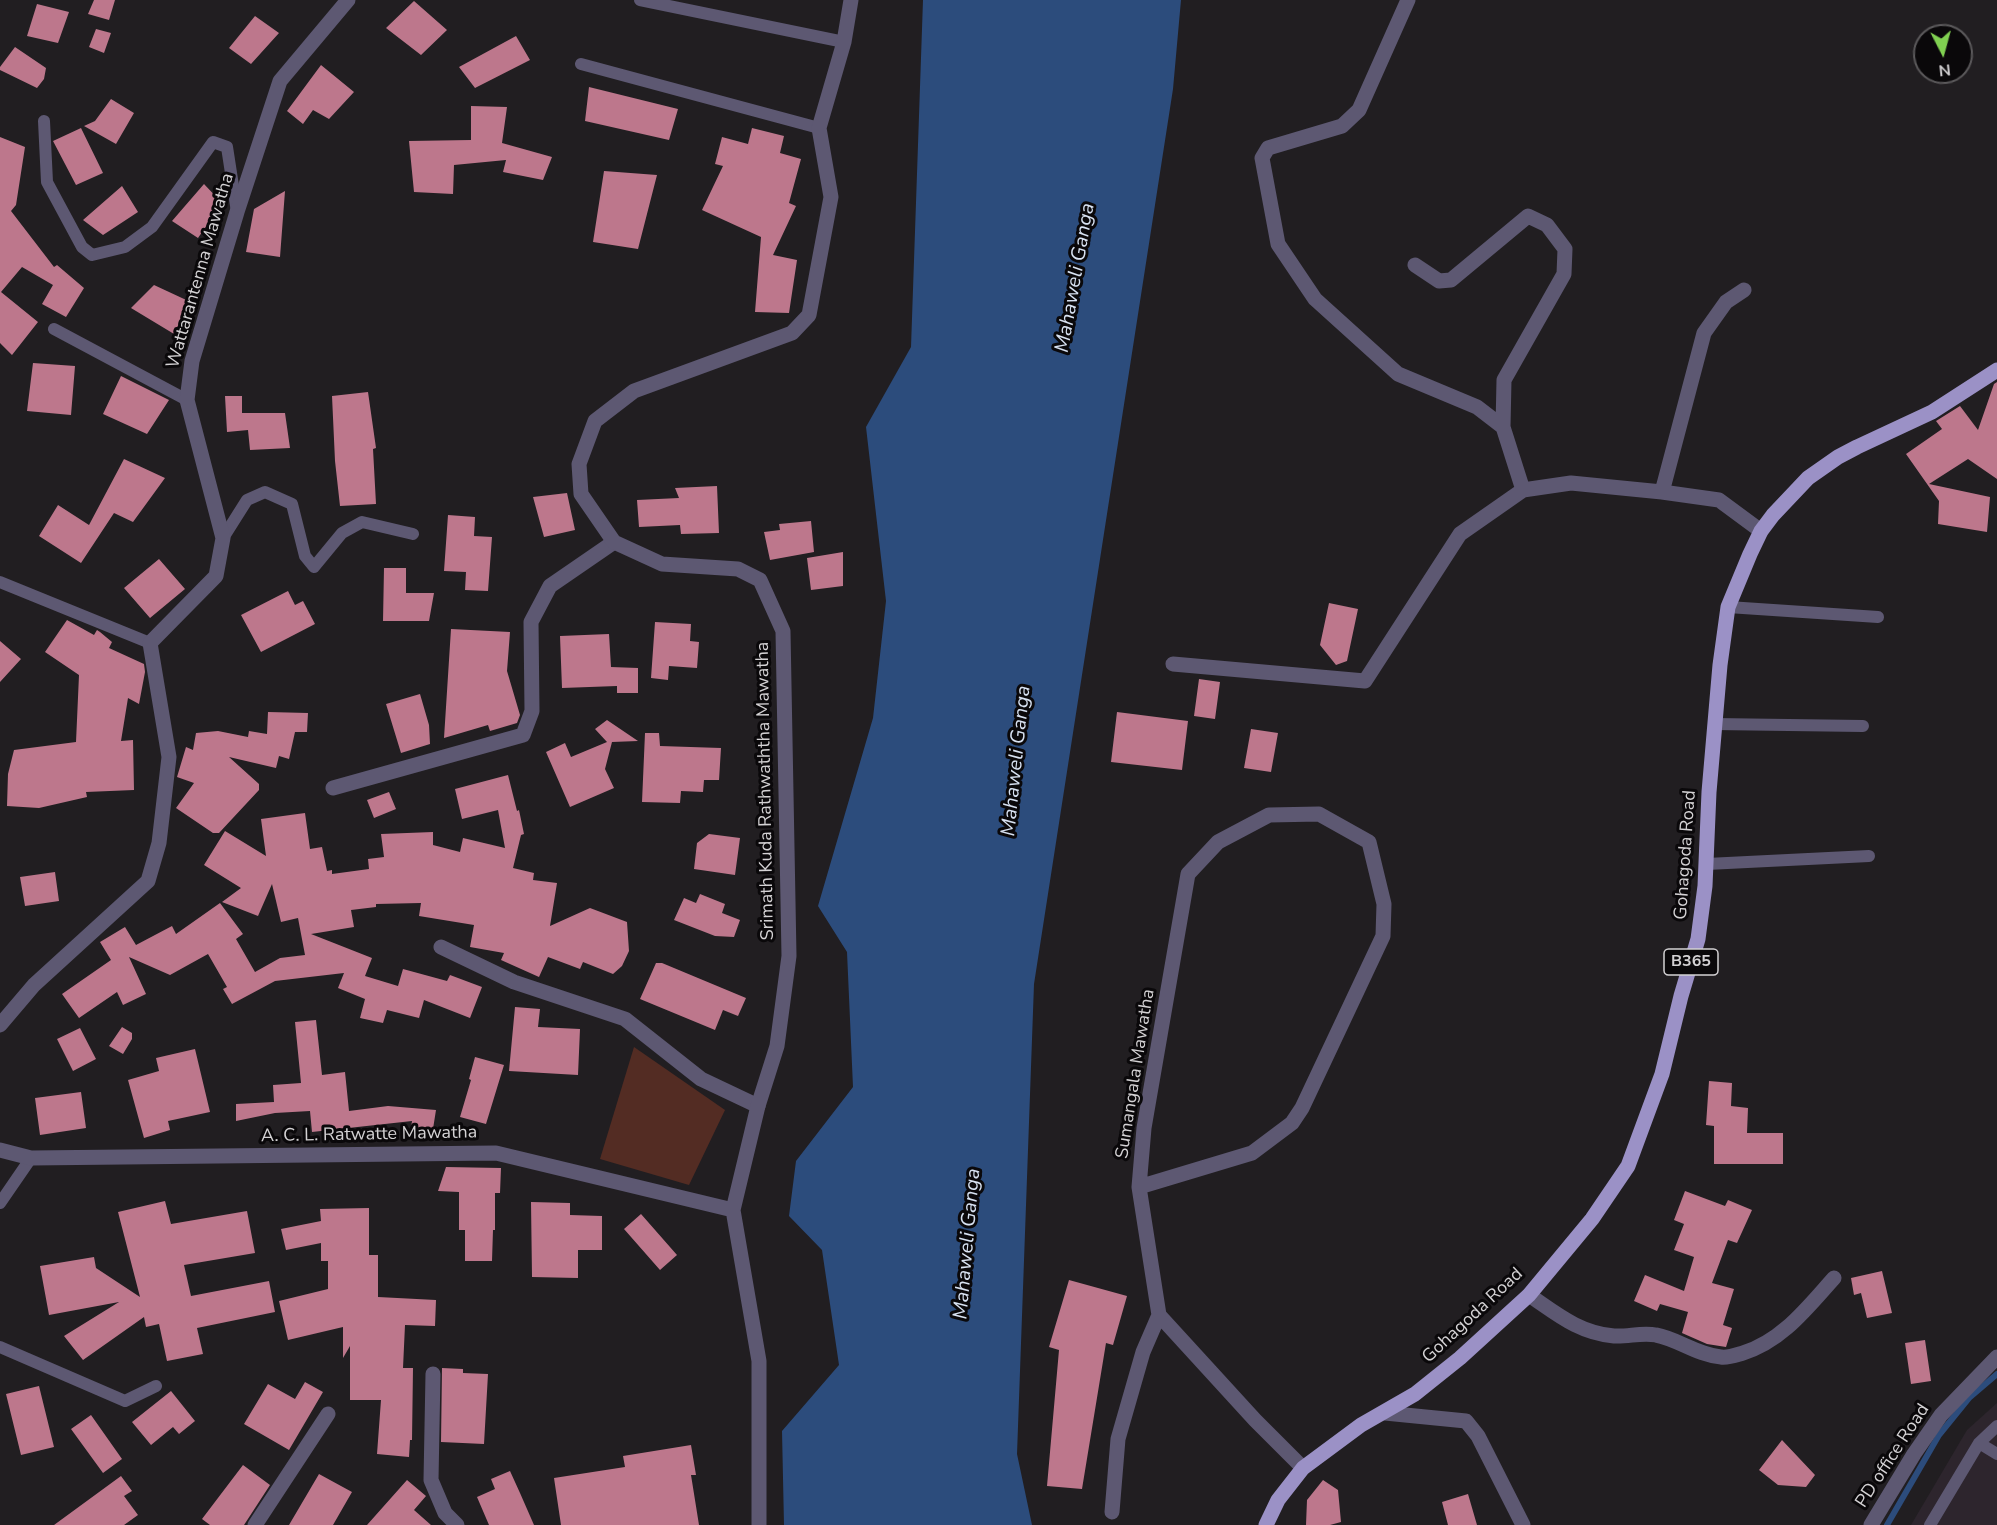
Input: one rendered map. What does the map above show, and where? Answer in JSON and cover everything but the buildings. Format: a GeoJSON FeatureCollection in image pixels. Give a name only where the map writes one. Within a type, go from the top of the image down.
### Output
{"type":"FeatureCollection","features":[{"type":"Feature","properties":{"kind":"main road","name":"Gohagoda Road"},"geometry":{"type":"LineString","coordinates":[[1266,1525],[1278,1500],[1303,1468],[1362,1425],[1415,1394],[1460,1358],[1529,1295],[1592,1219],[1628,1166],[1662,1074],[1698,939],[1707,864],[1714,724],[1728,607],[1761,531],[1795,490],[1822,468],[1857,447],[1932,412],[1997,369]]}},
{"type":"Feature","properties":{"kind":"street","name":"Wattarantenna Mawatha"},"geometry":{"type":"LineString","coordinates":[[150,643],[216,576],[223,538],[187,400],[192,361],[237,212],[280,81],[348,0]]}},
{"type":"Feature","properties":{"kind":"street"},"geometry":{"type":"LineString","coordinates":[[333,788],[523,735],[532,711],[531,622],[550,586],[614,542],[581,494],[579,464],[595,422],[634,391],[792,333],[809,315],[831,197],[819,128],[844,42],[851,0]]}},
{"type":"Feature","properties":{"kind":"street"},"geometry":{"type":"LineString","coordinates":[[1408,0],[1359,110],[1342,126],[1268,148],[1262,158],[1278,244],[1315,299],[1398,374],[1477,407],[1503,427]]}},
{"type":"Feature","properties":{"kind":"street"},"geometry":{"type":"LineString","coordinates":[[1415,265],[1439,281],[1451,280],[1528,216],[1547,225],[1565,249],[1564,274],[1504,380],[1503,427],[1523,490]]}},
{"type":"Feature","properties":{"kind":"street"},"geometry":{"type":"LineString","coordinates":[[1662,492],[1704,333],[1726,302],[1744,290]]}},
{"type":"Feature","properties":{"kind":"street"},"geometry":{"type":"LineString","coordinates":[[1173,664],[1365,681],[1460,534],[1523,490],[1571,483],[1719,500],[1761,531]]}},
{"type":"Feature","properties":{"kind":"street","name":"Srimath Kuda Rathwaththa Mawatha"},"geometry":{"type":"LineString","coordinates":[[614,542],[662,564],[738,569],[760,580],[783,631],[789,956],[777,1046],[758,1106],[733,1210],[759,1361],[759,1525]]}},
{"type":"Feature","properties":{"kind":"street"},"geometry":{"type":"LineString","coordinates":[[0,1025],[34,985],[148,880],[159,843],[169,757],[150,643]]}},
{"type":"Feature","properties":{"kind":"street","name":"Sumangala Mawatha"},"geometry":{"type":"LineString","coordinates":[[1139,1187],[1252,1153],[1292,1123],[1302,1108],[1383,936],[1384,904],[1369,842],[1319,814],[1269,815],[1218,842],[1188,874],[1144,1128],[1139,1187],[1160,1315]]}},
{"type":"Feature","properties":{"kind":"street"},"geometry":{"type":"LineString","coordinates":[[441,947],[514,982],[625,1019],[701,1079],[758,1106]]}},
{"type":"Feature","properties":{"kind":"street","name":"A. C. L. Ratwatte Mawatha"},"geometry":{"type":"LineString","coordinates":[[0,1150],[31,1158],[496,1153],[733,1210]]}},
{"type":"Feature","properties":{"kind":"street"},"geometry":{"type":"LineString","coordinates":[[1529,1295],[1573,1325],[1586,1331],[1616,1336],[1652,1334],[1720,1357],[1756,1349],[1785,1331],[1834,1278]]}},
{"type":"Feature","properties":{"kind":"street"},"geometry":{"type":"LineString","coordinates":[[1112,1512],[1118,1439],[1143,1352],[1160,1315],[1255,1420],[1303,1468]]}},
{"type":"Feature","properties":{"kind":"street","name":"PD office Road"},"geometry":{"type":"LineString","coordinates":[[1871,1525],[1914,1454],[1941,1416],[1997,1357]]}},
{"type":"Feature","properties":{"kind":"street"},"geometry":{"type":"LineString","coordinates":[[433,1374],[432,1480],[446,1513],[457,1525]]}},
{"type":"Feature","properties":{"kind":"street"},"geometry":{"type":"LineString","coordinates":[[1385,1413],[1466,1421],[1478,1436],[1523,1525]]}},
{"type":"Feature","properties":{"kind":"street"},"geometry":{"type":"LineString","coordinates":[[255,1525],[327,1414]]}},
{"type":"Feature","properties":{"kind":"lane"},"geometry":{"type":"LineString","coordinates":[[640,0],[844,42]]}},
{"type":"Feature","properties":{"kind":"lane"},"geometry":{"type":"LineString","coordinates":[[581,64],[819,128]]}},
{"type":"Feature","properties":{"kind":"lane"},"geometry":{"type":"LineString","coordinates":[[44,121],[47,182],[82,247],[92,255],[125,247],[152,227],[213,142],[227,147],[237,212]]}},
{"type":"Feature","properties":{"kind":"lane"},"geometry":{"type":"LineString","coordinates":[[54,329],[187,400]]}},
{"type":"Feature","properties":{"kind":"lane"},"geometry":{"type":"LineString","coordinates":[[223,538],[247,501],[265,492],[292,504],[305,556],[314,567],[342,533],[362,522],[413,534]]}},
{"type":"Feature","properties":{"kind":"lane"},"geometry":{"type":"LineString","coordinates":[[0,582],[150,643]]}},
{"type":"Feature","properties":{"kind":"lane"},"geometry":{"type":"LineString","coordinates":[[1728,607],[1878,617]]}},
{"type":"Feature","properties":{"kind":"lane"},"geometry":{"type":"LineString","coordinates":[[1714,724],[1863,726]]}},
{"type":"Feature","properties":{"kind":"lane"},"geometry":{"type":"LineString","coordinates":[[1707,864],[1869,856]]}},
{"type":"Feature","properties":{"kind":"lane"},"geometry":{"type":"LineString","coordinates":[[0,1203],[31,1158]]}},
{"type":"Feature","properties":{"kind":"lane"},"geometry":{"type":"LineString","coordinates":[[0,1347],[125,1401],[156,1386]]}},
{"type":"Feature","properties":{"kind":"lane"},"geometry":{"type":"LineString","coordinates":[[1930,1525],[1979,1443],[1997,1426]]}},
{"type":"Feature","properties":{"kind":"lane"},"geometry":{"type":"LineString","coordinates":[[1979,1443],[1997,1454]]}},
{"type":"Feature","properties":{"kind":"shaded area"},"geometry":{"type":"Polygon","coordinates":[[[634,1047],[725,1110],[689,1185],[600,1159],[634,1047]]]}},
{"type":"Feature","properties":{"kind":"shaded area"},"geometry":{"type":"Polygon","coordinates":[[[1997,1403],[1997,1525],[1911,1525],[1967,1430],[1997,1403]]]}},
{"type":"Feature","properties":{"kind":"water","name":"Mahaweli Ganga"},"geometry":{"type":"Polygon","coordinates":[[[923,0],[1181,0],[1173,89],[1034,984],[1017,1454],[1032,1525],[784,1525],[782,1431],[839,1365],[822,1250],[789,1216],[796,1161],[853,1087],[847,952],[818,906],[873,718],[886,601],[866,427],[911,347],[923,0]]]}},
{"type":"Feature","properties":{"kind":"waterway"},"geometry":{"type":"LineString","coordinates":[[1887,1525],[1939,1435],[1969,1398],[1997,1374]]}}]}
